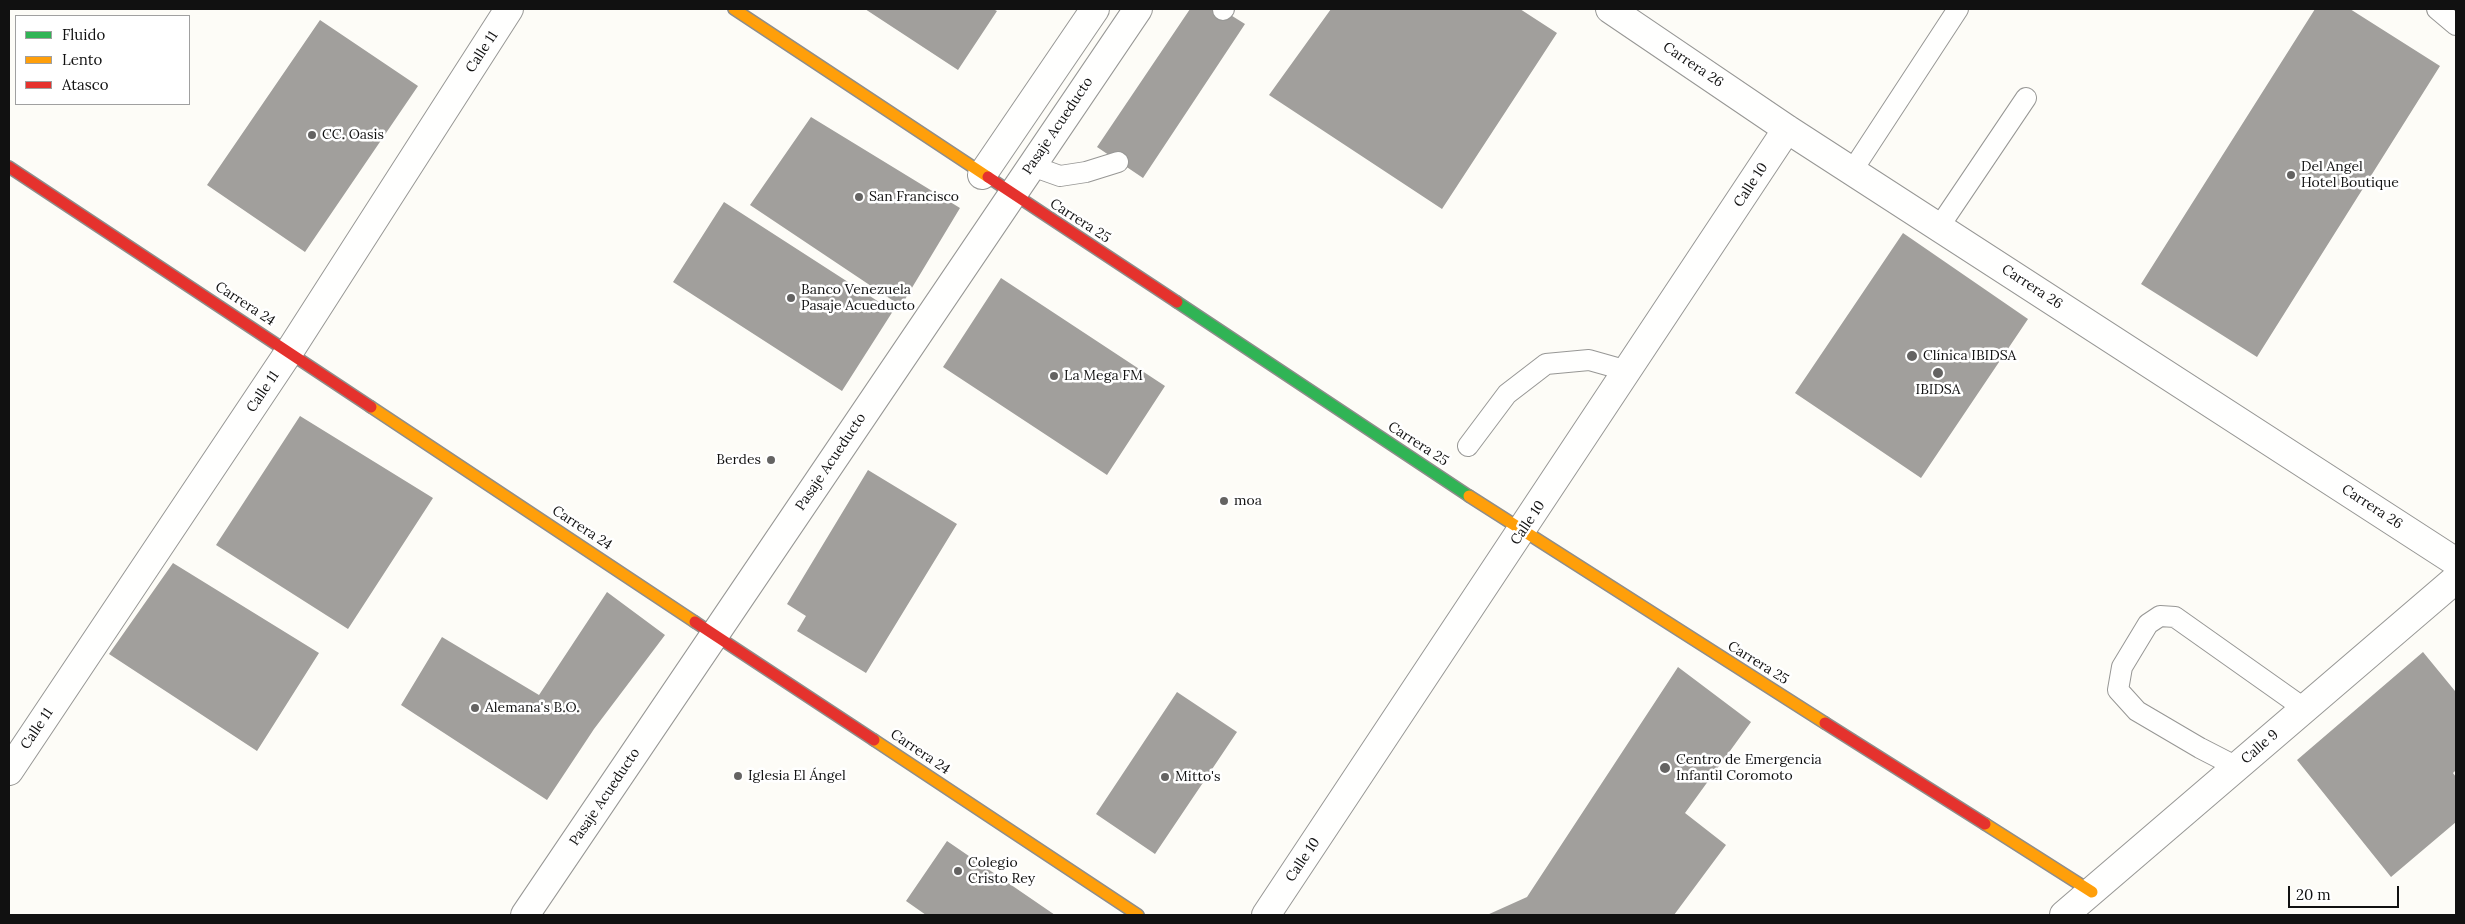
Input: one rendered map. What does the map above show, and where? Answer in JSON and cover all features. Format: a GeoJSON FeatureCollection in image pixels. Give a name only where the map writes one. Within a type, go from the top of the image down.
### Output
{"type":"FeatureCollection","features":[{"type":"Feature","properties":{"kind":"street","name":"Calle 11"},"geometry":{"type":"LineString","coordinates":[[9,771],[290,352],[510,9]]}},
{"type":"Feature","properties":{"kind":"street","name":"Carrera 25"},"geometry":{"type":"LineString","coordinates":[[734,9],[1522,531],[2092,892]]}},
{"type":"Feature","properties":{"kind":"street"},"geometry":{"type":"LineString","coordinates":[[982,174],[1095,9]]}},
{"type":"Feature","properties":{"kind":"street","name":"Pasaje Acueducto"},"geometry":{"type":"LineString","coordinates":[[525,915],[1138,9]]}},
{"type":"Feature","properties":{"kind":"street","name":"Carrera 26"},"geometry":{"type":"LineString","coordinates":[[1610,9],[1852,171],[2456,562]]}},
{"type":"Feature","properties":{"kind":"street","name":"Calle 10"},"geometry":{"type":"LineString","coordinates":[[1266,915],[1788,129]]}},
{"type":"Feature","properties":{"kind":"street","name":"Carrera 24"},"geometry":{"type":"LineString","coordinates":[[9,167],[1138,915]]}},
{"type":"Feature","properties":{"kind":"street","name":"Calle 9"},"geometry":{"type":"LineString","coordinates":[[2064,915],[2456,579]]}},
{"type":"Feature","properties":{"kind":"lane"},"geometry":{"type":"LineString","coordinates":[[1852,171],[1958,9]]}},
{"type":"Feature","properties":{"kind":"lane"},"geometry":{"type":"LineString","coordinates":[[2437,9],[2456,25]]}},
{"type":"Feature","properties":{"kind":"lane"},"geometry":{"type":"LineString","coordinates":[[1939,227],[2026,98]]}},
{"type":"Feature","properties":{"kind":"lane"},"geometry":{"type":"LineString","coordinates":[[1032,166],[1060,176],[1086,172],[1118,162]]}},
{"type":"Feature","properties":{"kind":"lane"},"geometry":{"type":"LineString","coordinates":[[1468,446],[1507,394],[1546,364],[1589,360],[1628,372]]}},
{"type":"Feature","properties":{"kind":"lane"},"geometry":{"type":"LineString","coordinates":[[2237,767],[2200,748],[2137,710],[2118,690],[2122,667],[2148,624],[2160,616],[2175,617],[2304,709]]}},
{"type":"Feature","properties":{"kind":"building"},"geometry":{"type":"Polygon","coordinates":[[[865,9],[993,9],[997,11],[958,70],[865,9]]]}},
{"type":"Feature","properties":{"kind":"building"},"geometry":{"type":"Polygon","coordinates":[[[1190,9],[1221,9],[1245,24],[1143,178],[1097,147],[1190,9]]]}},
{"type":"Feature","properties":{"kind":"building"},"geometry":{"type":"Polygon","coordinates":[[[1331,9],[1520,9],[1557,33],[1442,209],[1269,95],[1331,9]]]}},
{"type":"Feature","properties":{"kind":"building","name":"Del Angel Hotel Boutique"},"geometry":{"type":"Polygon","coordinates":[[[2315,9],[2350,9],[2440,66],[2257,357],[2141,284],[2315,9]]]}},
{"type":"Feature","properties":{"kind":"building","name":"CC. Oasis"},"geometry":{"type":"Polygon","coordinates":[[[320,20],[418,86],[305,252],[207,185],[320,20]]]}},
{"type":"Feature","properties":{"kind":"building"},"geometry":{"type":"Polygon","coordinates":[[[811,117],[960,208],[901,306],[750,205],[811,117]]]}},
{"type":"Feature","properties":{"kind":"building"},"geometry":{"type":"Polygon","coordinates":[[[724,202],[893,311],[842,391],[673,282],[724,202]]]}},
{"type":"Feature","properties":{"kind":"building","name":"Clínica IBIDSA"},"geometry":{"type":"Polygon","coordinates":[[[1903,233],[2028,319],[1921,478],[1795,393],[1903,233]]]}},
{"type":"Feature","properties":{"kind":"building","name":"La Mega FM"},"geometry":{"type":"Polygon","coordinates":[[[1001,278],[1165,386],[1107,475],[943,367],[1001,278]]]}},
{"type":"Feature","properties":{"kind":"building"},"geometry":{"type":"Polygon","coordinates":[[[300,416],[433,498],[348,629],[216,545],[300,416]]]}},
{"type":"Feature","properties":{"kind":"building"},"geometry":{"type":"Polygon","coordinates":[[[868,470],[957,524],[866,673],[797,631],[806,616],[787,604],[868,470]]]}},
{"type":"Feature","properties":{"kind":"building"},"geometry":{"type":"Polygon","coordinates":[[[173,563],[319,653],[257,751],[109,654],[173,563]]]}},
{"type":"Feature","properties":{"kind":"building"},"geometry":{"type":"Polygon","coordinates":[[[607,592],[665,635],[594,729],[547,800],[401,705],[442,637],[539,695],[607,592]]]}},
{"type":"Feature","properties":{"kind":"building"},"geometry":{"type":"Polygon","coordinates":[[[2423,652],[2456,690],[2456,770],[2453,773],[2456,777],[2456,822],[2391,877],[2297,760],[2423,652]]]}},
{"type":"Feature","properties":{"kind":"building","name":"Centro de Emergencia Infantil Coromoto"},"geometry":{"type":"Polygon","coordinates":[[[1678,667],[1751,722],[1685,813],[1726,845],[1674,915],[1487,915],[1527,897],[1678,667]]]}},
{"type":"Feature","properties":{"kind":"building"},"geometry":{"type":"Polygon","coordinates":[[[1177,692],[1237,732],[1155,854],[1096,814],[1177,692]]]}},
{"type":"Feature","properties":{"kind":"building","name":"Colegio Cristo Rey"},"geometry":{"type":"Polygon","coordinates":[[[947,841],[1055,915],[926,915],[906,901],[947,841]]]}},
{"type":"Feature","properties":{"kind":"traffic: fast"},"geometry":{"type":"LineString","coordinates":[[1177,302],[1469,496]]}},
{"type":"Feature","properties":{"kind":"traffic: slow"},"geometry":{"type":"LineString","coordinates":[[734,9],[988,177]]}},
{"type":"Feature","properties":{"kind":"traffic: slow"},"geometry":{"type":"LineString","coordinates":[[371,407],[695,622]]}},
{"type":"Feature","properties":{"kind":"traffic: slow"},"geometry":{"type":"LineString","coordinates":[[1469,496],[1825,723]]}},
{"type":"Feature","properties":{"kind":"traffic: slow"},"geometry":{"type":"LineString","coordinates":[[874,740],[1138,915]]}},
{"type":"Feature","properties":{"kind":"traffic: slow"},"geometry":{"type":"LineString","coordinates":[[1985,824],[2092,892]]}},
{"type":"Feature","properties":{"kind":"traffic: jam"},"geometry":{"type":"LineString","coordinates":[[9,167],[371,407]]}},
{"type":"Feature","properties":{"kind":"traffic: jam"},"geometry":{"type":"LineString","coordinates":[[988,177],[1177,302]]}},
{"type":"Feature","properties":{"kind":"traffic: jam"},"geometry":{"type":"LineString","coordinates":[[695,622],[874,740]]}},
{"type":"Feature","properties":{"kind":"traffic: jam"},"geometry":{"type":"LineString","coordinates":[[1825,723],[1985,824]]}},
{"type":"Feature","properties":{"kind":"place","name":"CC. Oasis"},"geometry":{"type":"Point","coordinates":[312,135]}},
{"type":"Feature","properties":{"kind":"place","name":"Del Angel Hotel Boutique"},"geometry":{"type":"Point","coordinates":[2291,175]}},
{"type":"Feature","properties":{"kind":"place","name":"San Francisco"},"geometry":{"type":"Point","coordinates":[859,197]}},
{"type":"Feature","properties":{"kind":"place","name":"Banco Venezuela Pasaje Acueducto"},"geometry":{"type":"Point","coordinates":[791,298]}},
{"type":"Feature","properties":{"kind":"place","name":"Clínica IBIDSA"},"geometry":{"type":"Point","coordinates":[1912,356]}},
{"type":"Feature","properties":{"kind":"place","name":"IBIDSA"},"geometry":{"type":"Point","coordinates":[1938,373]}},
{"type":"Feature","properties":{"kind":"place","name":"La Mega FM"},"geometry":{"type":"Point","coordinates":[1054,376]}},
{"type":"Feature","properties":{"kind":"place","name":"Berdes"},"geometry":{"type":"Point","coordinates":[771,460]}},
{"type":"Feature","properties":{"kind":"place","name":"moa"},"geometry":{"type":"Point","coordinates":[1224,501]}},
{"type":"Feature","properties":{"kind":"place","name":"Alemana's B.O."},"geometry":{"type":"Point","coordinates":[475,708]}},
{"type":"Feature","properties":{"kind":"place","name":"Centro de Emergencia Infantil Coromoto"},"geometry":{"type":"Point","coordinates":[1665,768]}},
{"type":"Feature","properties":{"kind":"place","name":"Iglesia El Ángel"},"geometry":{"type":"Point","coordinates":[738,776]}},
{"type":"Feature","properties":{"kind":"place","name":"Mitto's"},"geometry":{"type":"Point","coordinates":[1165,777]}},
{"type":"Feature","properties":{"kind":"place","name":"Colegio Cristo Rey"},"geometry":{"type":"Point","coordinates":[958,871]}}]}
